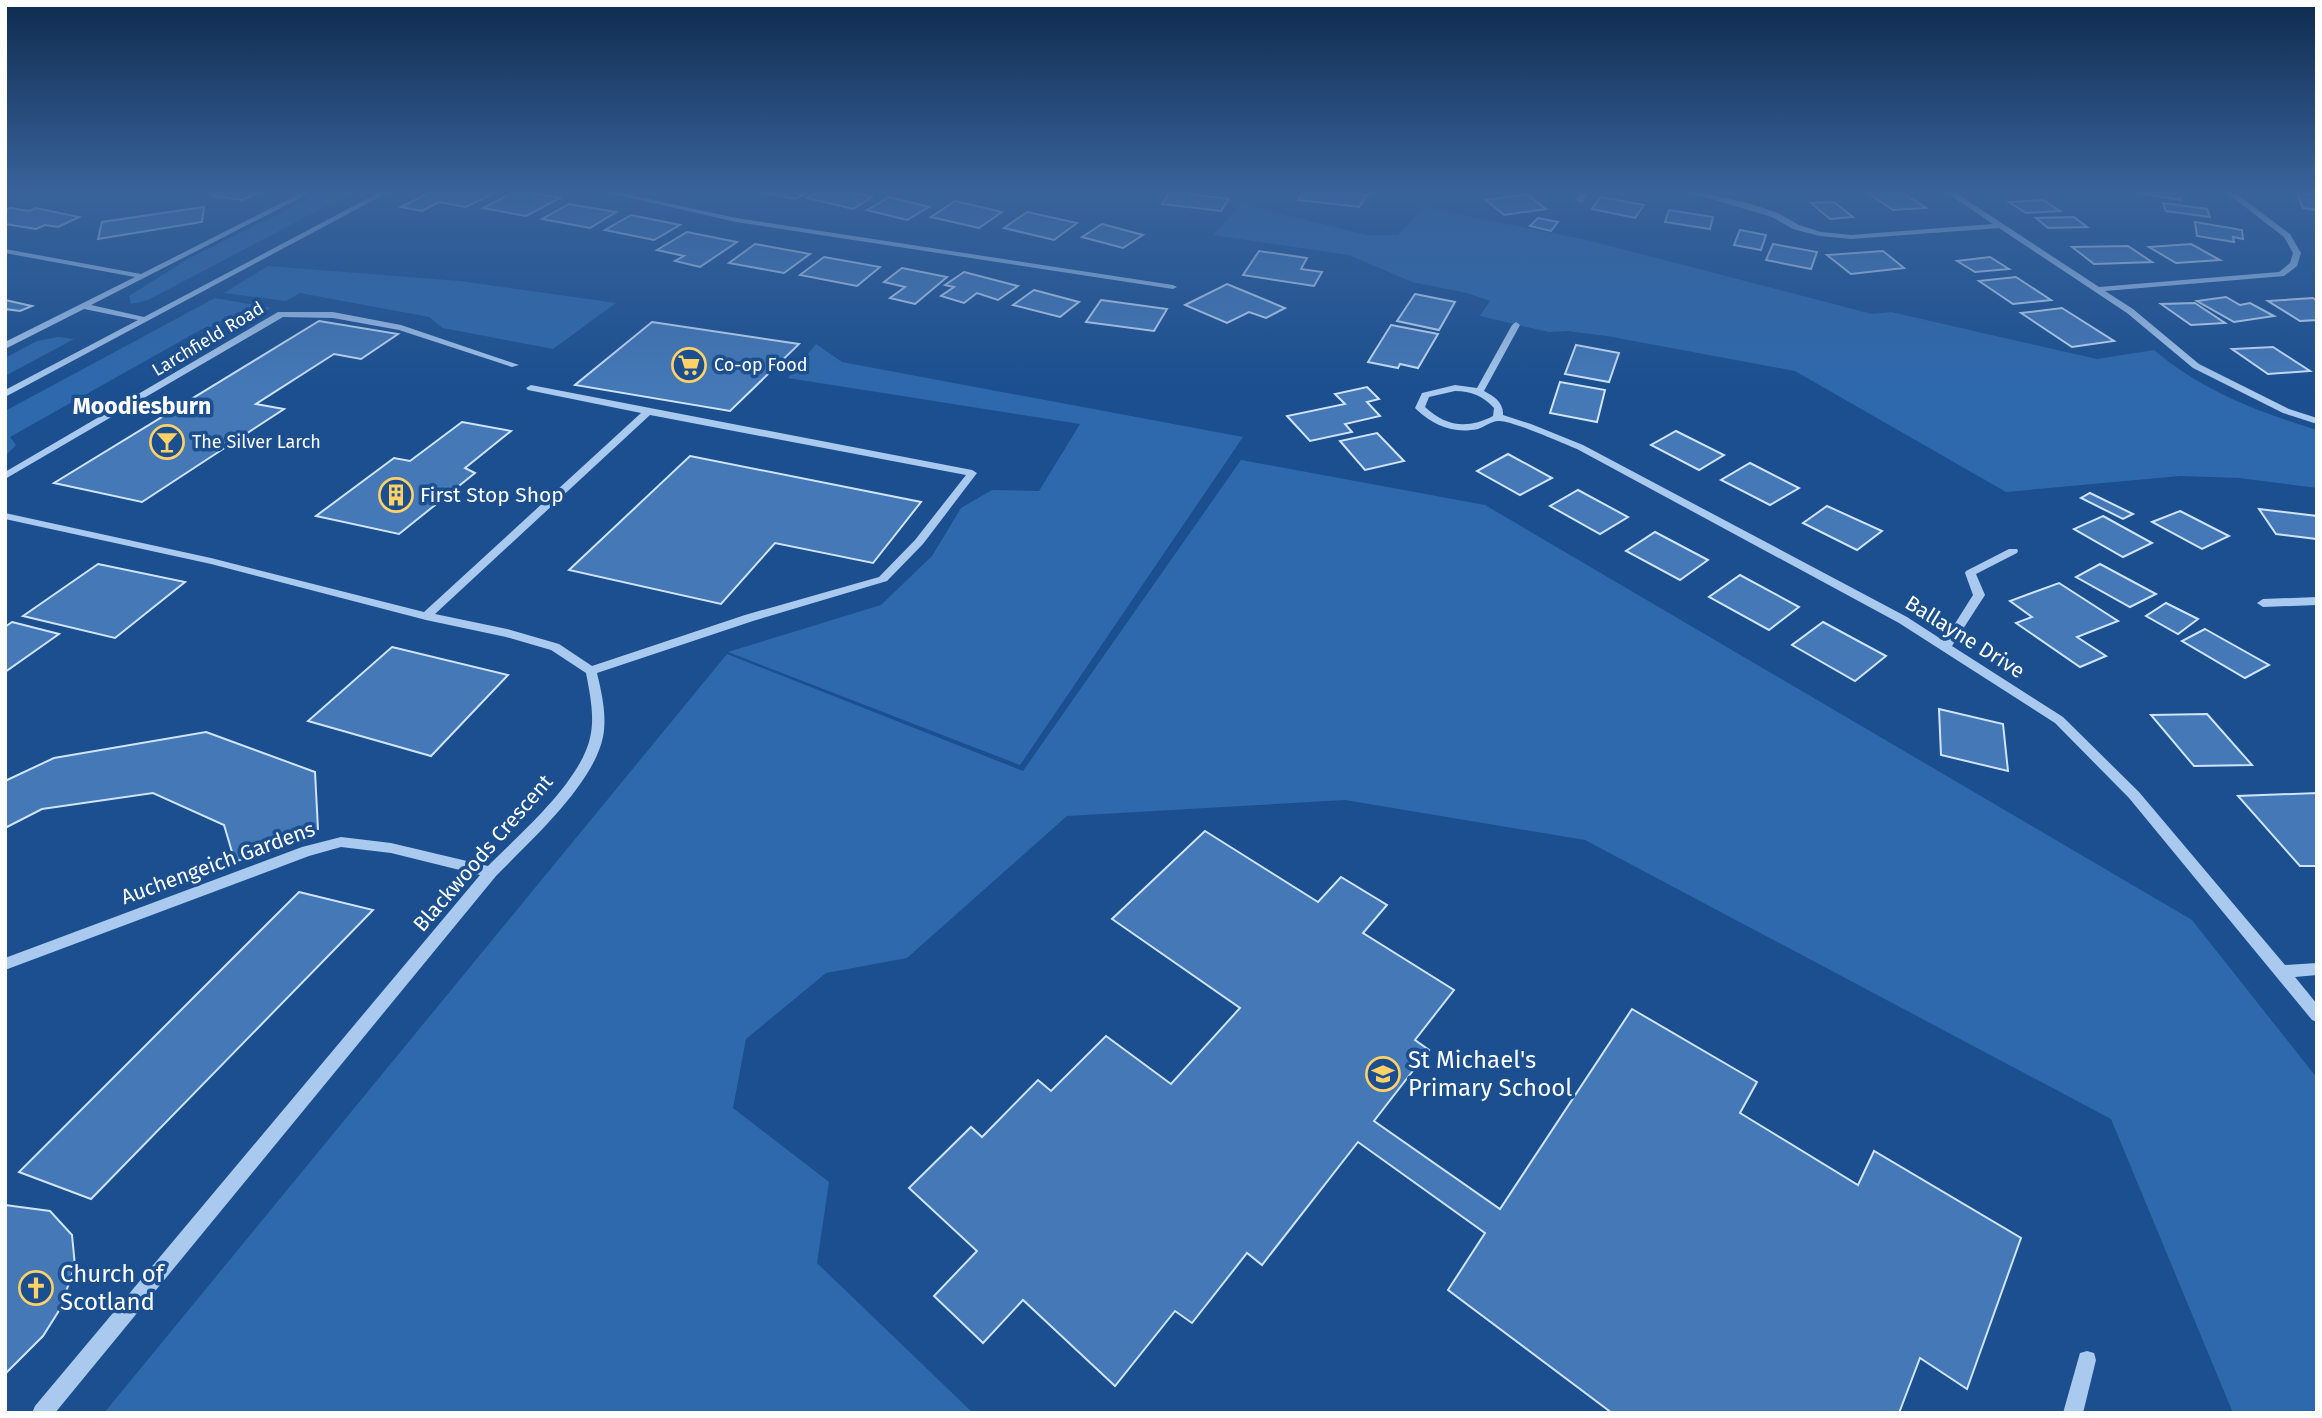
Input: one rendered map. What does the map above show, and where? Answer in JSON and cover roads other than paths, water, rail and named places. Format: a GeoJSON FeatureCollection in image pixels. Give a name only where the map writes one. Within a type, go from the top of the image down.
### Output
{"type":"FeatureCollection","features":[{"type":"Feature","properties":{"kind":"street"},"geometry":{"type":"LineString","coordinates":[[50,259],[142,276]]}},
{"type":"Feature","properties":{"kind":"street"},"geometry":{"type":"LineString","coordinates":[[5,346],[175,259]]}},
{"type":"Feature","properties":{"kind":"street"},"geometry":{"type":"LineString","coordinates":[[5,394],[257,259]]}},
{"type":"Feature","properties":{"kind":"street"},"geometry":{"type":"LineString","coordinates":[[972,259],[1098,280],[1173,288]]}},
{"type":"Feature","properties":{"kind":"street"},"geometry":{"type":"LineString","coordinates":[[2052,259],[2154,328],[2196,366],[2286,411],[2317,421]]}},
{"type":"Feature","properties":{"kind":"street"},"geometry":{"type":"LineString","coordinates":[[2099,289],[2281,274],[2294,264],[2295,259]]}},
{"type":"Feature","properties":{"kind":"street"},"geometry":{"type":"LineString","coordinates":[[82,306],[144,319]]}},
{"type":"Feature","properties":{"kind":"street","name":"Larchfield Road"},"geometry":{"type":"LineString","coordinates":[[5,476],[281,314],[333,315],[401,327],[515,365]]}},
{"type":"Feature","properties":{"kind":"street"},"geometry":{"type":"LineString","coordinates":[[1479,392],[1516,324]]}},
{"type":"Feature","properties":{"kind":"street"},"geometry":{"type":"LineString","coordinates":[[5,516],[211,561],[426,616],[508,633],[555,648],[592,671],[749,618],[883,579],[900,565],[923,538],[972,473],[648,412],[531,387]]}},
{"type":"Feature","properties":{"kind":"street"},"geometry":{"type":"LineString","coordinates":[[1444,388],[1479,392],[1492,399],[1499,408],[1498,417],[1482,427],[1457,428],[1432,421],[1420,408],[1425,395],[1444,388]]}},
{"type":"Feature","properties":{"kind":"street"},"geometry":{"type":"LineString","coordinates":[[426,616],[648,412]]}},
{"type":"Feature","properties":{"kind":"street","name":"Ballayne Drive"},"geometry":{"type":"LineString","coordinates":[[1498,417],[1580,447],[1839,585],[1946,647],[2059,720],[2134,795],[2317,1015]]}},
{"type":"Feature","properties":{"kind":"street"},"geometry":{"type":"LineString","coordinates":[[1946,647],[1979,595],[1970,573],[2013,551]]}},
{"type":"Feature","properties":{"kind":"street"},"geometry":{"type":"LineString","coordinates":[[2263,603],[2317,601]]}},
{"type":"Feature","properties":{"kind":"street","name":"Blackwoods Crescent"},"geometry":{"type":"LineString","coordinates":[[42,1413],[491,873],[566,792],[594,746],[599,703],[592,671]]}},
{"type":"Feature","properties":{"kind":"street","name":"Auchengeich Gardens"},"geometry":{"type":"LineString","coordinates":[[5,964],[307,851],[341,842],[391,848],[491,873]]}},
{"type":"Feature","properties":{"kind":"street"},"geometry":{"type":"LineString","coordinates":[[2281,972],[2317,969]]}},
{"type":"Feature","properties":{"kind":"street"},"geometry":{"type":"LineString","coordinates":[[2073,1413],[2087,1360]]}},
{"type":"Feature","properties":{"kind":"place","name":"Co-op Food"},"geometry":{"type":"Point","coordinates":[689,365]}},
{"type":"Feature","properties":{"kind":"place","name":"The Silver Larch"},"geometry":{"type":"Point","coordinates":[167,442]}},
{"type":"Feature","properties":{"kind":"place","name":"First Stop Shop"},"geometry":{"type":"Point","coordinates":[396,495]}},
{"type":"Feature","properties":{"kind":"place","name":"St Michael's Primary School"},"geometry":{"type":"Point","coordinates":[1383,1074]}},
{"type":"Feature","properties":{"kind":"place","name":"Church of Scotland"},"geometry":{"type":"Point","coordinates":[36,1288]}},
{"type":"Feature","properties":{"kind":"district","name":"Moodiesburn"},"geometry":{"type":"Point","coordinates":[142,406]}}]}
